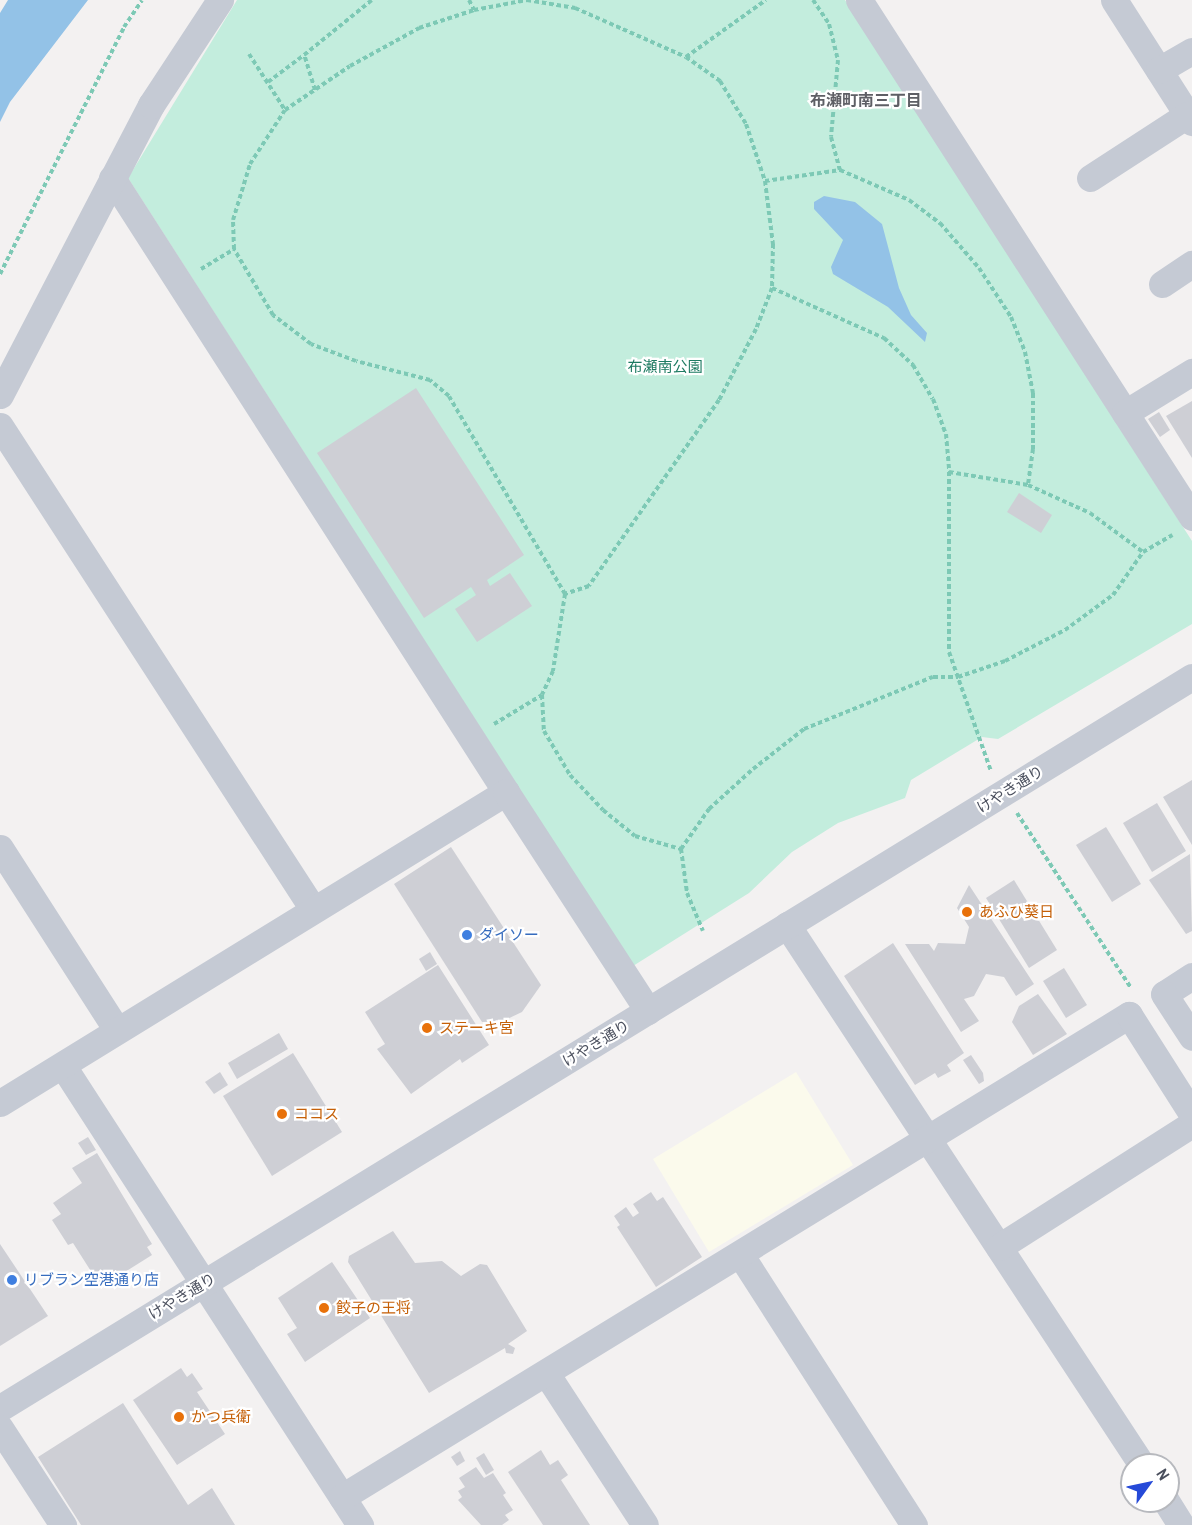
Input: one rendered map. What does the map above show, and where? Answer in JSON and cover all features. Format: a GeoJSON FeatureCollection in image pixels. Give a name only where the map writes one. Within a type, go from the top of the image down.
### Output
{"type":"FeatureCollection","features":[{"type":"Feature","properties":{"kind":"street"},"geometry":{"type":"LineString","coordinates":[[0,395],[151,105],[210,32],[220,0]]}},
{"type":"Feature","properties":{"kind":"street"},"geometry":{"type":"LineString","coordinates":[[860,0],[1125,413],[1187,524]]}},
{"type":"Feature","properties":{"kind":"street"},"geometry":{"type":"LineString","coordinates":[[1090,178],[1190,118],[1114,0]]}},
{"type":"Feature","properties":{"kind":"street"},"geometry":{"type":"LineString","coordinates":[[1159,70],[1192,51]]}},
{"type":"Feature","properties":{"kind":"street"},"geometry":{"type":"LineString","coordinates":[[112,178],[481,743],[506,792],[648,1011]]}},
{"type":"Feature","properties":{"kind":"street"},"geometry":{"type":"LineString","coordinates":[[1162,284],[1192,264]]}},
{"type":"Feature","properties":{"kind":"street"},"geometry":{"type":"LineString","coordinates":[[1125,413],[1192,372]]}},
{"type":"Feature","properties":{"kind":"street"},"geometry":{"type":"LineString","coordinates":[[0,426],[313,909]]}},
{"type":"Feature","properties":{"kind":"street","name":"けやき通り"},"geometry":{"type":"LineString","coordinates":[[0,1408],[1192,677]]}},
{"type":"Feature","properties":{"kind":"street"},"geometry":{"type":"LineString","coordinates":[[0,1103],[506,792]]}},
{"type":"Feature","properties":{"kind":"street"},"geometry":{"type":"LineString","coordinates":[[0,848],[117,1030]]}},
{"type":"Feature","properties":{"kind":"street"},"geometry":{"type":"LineString","coordinates":[[788,925],[1134,1453]]}},
{"type":"Feature","properties":{"kind":"street"},"geometry":{"type":"LineString","coordinates":[[1192,976],[1164,994],[1192,1037]]}},
{"type":"Feature","properties":{"kind":"street"},"geometry":{"type":"LineString","coordinates":[[342,1497],[1129,1015],[1192,1114]]}},
{"type":"Feature","properties":{"kind":"street"},"geometry":{"type":"LineString","coordinates":[[63,1066],[360,1525]]}},
{"type":"Feature","properties":{"kind":"street"},"geometry":{"type":"LineString","coordinates":[[999,1247],[1192,1124]]}},
{"type":"Feature","properties":{"kind":"street"},"geometry":{"type":"LineString","coordinates":[[740,1254],[914,1525]]}},
{"type":"Feature","properties":{"kind":"street"},"geometry":{"type":"LineString","coordinates":[[546,1372],[645,1525]]}},
{"type":"Feature","properties":{"kind":"street"},"geometry":{"type":"LineString","coordinates":[[0,1428],[63,1525]]}},
{"type":"Feature","properties":{"kind":"path"},"geometry":{"type":"LineString","coordinates":[[0,274],[124,27],[142,0]]}},
{"type":"Feature","properties":{"kind":"path"},"geometry":{"type":"LineString","coordinates":[[268,82],[372,0]]}},
{"type":"Feature","properties":{"kind":"path"},"geometry":{"type":"LineString","coordinates":[[469,0],[474,10]]}},
{"type":"Feature","properties":{"kind":"path"},"geometry":{"type":"LineString","coordinates":[[565,594],[589,586],[719,400],[756,329],[772,288],[773,244],[765,181],[746,124],[720,81],[686,57],[575,8],[527,0],[474,10],[419,28],[285,110],[250,164],[233,220],[234,249],[273,315],[311,345],[356,361],[430,380],[449,396],[565,594],[553,670],[542,695],[544,731],[570,775],[635,836],[681,849]]}},
{"type":"Feature","properties":{"kind":"path"},"geometry":{"type":"LineString","coordinates":[[574,0],[575,8]]}},
{"type":"Feature","properties":{"kind":"path"},"geometry":{"type":"LineString","coordinates":[[686,57],[766,0]]}},
{"type":"Feature","properties":{"kind":"path"},"geometry":{"type":"LineString","coordinates":[[813,0],[829,24],[838,60],[831,137],[840,170]]}},
{"type":"Feature","properties":{"kind":"path"},"geometry":{"type":"LineString","coordinates":[[249,54],[285,110]]}},
{"type":"Feature","properties":{"kind":"path"},"geometry":{"type":"LineString","coordinates":[[304,55],[315,90]]}},
{"type":"Feature","properties":{"kind":"path"},"geometry":{"type":"LineString","coordinates":[[765,181],[840,170],[909,200],[940,223],[979,268],[1011,317],[1025,352],[1033,393],[1033,449],[1028,485]]}},
{"type":"Feature","properties":{"kind":"path"},"geometry":{"type":"LineString","coordinates":[[179,283],[234,249]]}},
{"type":"Feature","properties":{"kind":"path"},"geometry":{"type":"LineString","coordinates":[[772,288],[885,338],[913,365],[933,399],[946,434],[949,472],[950,652],[985,760],[1003,793],[1137,997]]}},
{"type":"Feature","properties":{"kind":"path"},"geometry":{"type":"LineString","coordinates":[[949,472],[1028,485],[1090,513],[1143,552]]}},
{"type":"Feature","properties":{"kind":"path"},"geometry":{"type":"LineString","coordinates":[[703,931],[687,893],[681,849],[709,809],[753,768],[804,729],[933,677],[958,676],[1005,662],[1065,630],[1113,594],[1143,552],[1187,524]]}},
{"type":"Feature","properties":{"kind":"path"},"geometry":{"type":"LineString","coordinates":[[481,743],[542,695]]}},
{"type":"Feature","properties":{"kind":"shaded area"},"geometry":{"type":"Polygon","coordinates":[[[796,1072],[853,1165],[709,1252],[653,1159],[796,1072]]]}},
{"type":"Feature","properties":{"kind":"green space","name":"布瀬南公園"},"geometry":{"type":"Polygon","coordinates":[[[237,0],[845,0],[1192,541],[1192,624],[998,739],[982,737],[911,780],[905,798],[838,823],[792,852],[749,893],[633,966],[128,178],[237,0]]]}},
{"type":"Feature","properties":{"kind":"water"},"geometry":{"type":"Polygon","coordinates":[[[8,0],[88,0],[10,102],[0,122],[0,13],[8,0]]]}},
{"type":"Feature","properties":{"kind":"water"},"geometry":{"type":"Polygon","coordinates":[[[824,196],[855,202],[882,224],[899,288],[911,315],[927,333],[925,342],[888,307],[833,274],[831,267],[843,240],[814,209],[814,202],[824,196]]]}},
{"type":"Feature","properties":{"kind":"building"},"geometry":{"type":"Polygon","coordinates":[[[416,388],[524,555],[487,580],[490,586],[510,573],[532,606],[477,642],[455,609],[476,595],[471,587],[424,618],[317,453],[416,388]]]}},
{"type":"Feature","properties":{"kind":"building"},"geometry":{"type":"Polygon","coordinates":[[[1192,401],[1192,458],[1166,416],[1192,401]]]}},
{"type":"Feature","properties":{"kind":"building"},"geometry":{"type":"Polygon","coordinates":[[[1159,412],[1170,430],[1160,437],[1148,419],[1159,412]]]}},
{"type":"Feature","properties":{"kind":"building"},"geometry":{"type":"Polygon","coordinates":[[[1019,493],[1052,515],[1041,533],[1007,512],[1019,493]]]}},
{"type":"Feature","properties":{"kind":"building"},"geometry":{"type":"Polygon","coordinates":[[[1192,780],[1192,845],[1163,797],[1192,780]]]}},
{"type":"Feature","properties":{"kind":"building"},"geometry":{"type":"Polygon","coordinates":[[[1157,803],[1186,851],[1152,872],[1123,823],[1157,803]]]}},
{"type":"Feature","properties":{"kind":"building"},"geometry":{"type":"Polygon","coordinates":[[[1106,827],[1141,884],[1112,902],[1076,845],[1106,827]]]}},
{"type":"Feature","properties":{"kind":"building","name":"ダイソー"},"geometry":{"type":"Polygon","coordinates":[[[451,847],[541,985],[522,1012],[503,1021],[482,1022],[394,884],[451,847]]]}},
{"type":"Feature","properties":{"kind":"building"},"geometry":{"type":"Polygon","coordinates":[[[1190,854],[1192,931],[1186,934],[1149,880],[1190,854]]]}},
{"type":"Feature","properties":{"kind":"building"},"geometry":{"type":"Polygon","coordinates":[[[1014,880],[1057,950],[1029,968],[986,898],[1014,880]]]}},
{"type":"Feature","properties":{"kind":"building"},"geometry":{"type":"Polygon","coordinates":[[[969,885],[1034,984],[1016,996],[1004,977],[986,974],[974,996],[964,999],[979,1021],[961,1032],[905,944],[929,944],[934,951],[938,943],[965,944],[969,927],[957,908],[969,885]]]}},
{"type":"Feature","properties":{"kind":"building"},"geometry":{"type":"Polygon","coordinates":[[[893,943],[964,1053],[947,1065],[951,1071],[938,1078],[935,1073],[915,1085],[844,976],[893,943]]]}},
{"type":"Feature","properties":{"kind":"building"},"geometry":{"type":"Polygon","coordinates":[[[430,952],[437,964],[426,971],[419,959],[430,952]]]}},
{"type":"Feature","properties":{"kind":"building","name":"ステーキ宮"},"geometry":{"type":"Polygon","coordinates":[[[438,965],[489,1045],[462,1063],[460,1059],[411,1094],[377,1049],[385,1044],[365,1012],[438,965]]]}},
{"type":"Feature","properties":{"kind":"building"},"geometry":{"type":"Polygon","coordinates":[[[1064,968],[1087,1005],[1066,1018],[1043,981],[1064,968]]]}},
{"type":"Feature","properties":{"kind":"building"},"geometry":{"type":"Polygon","coordinates":[[[1038,994],[1067,1034],[1033,1055],[1012,1022],[1019,1006],[1038,994]]]}},
{"type":"Feature","properties":{"kind":"building"},"geometry":{"type":"Polygon","coordinates":[[[279,1033],[288,1049],[237,1079],[228,1063],[279,1033]]]}},
{"type":"Feature","properties":{"kind":"building","name":"ココス"},"geometry":{"type":"Polygon","coordinates":[[[293,1053],[342,1132],[272,1176],[223,1096],[293,1053]]]}},
{"type":"Feature","properties":{"kind":"building"},"geometry":{"type":"Polygon","coordinates":[[[971,1055],[983,1073],[984,1081],[979,1084],[963,1060],[971,1055]]]}},
{"type":"Feature","properties":{"kind":"building"},"geometry":{"type":"Polygon","coordinates":[[[220,1072],[228,1085],[214,1094],[205,1082],[220,1072]]]}},
{"type":"Feature","properties":{"kind":"building"},"geometry":{"type":"Polygon","coordinates":[[[88,1137],[96,1150],[86,1155],[78,1143],[88,1137]]]}},
{"type":"Feature","properties":{"kind":"building"},"geometry":{"type":"Polygon","coordinates":[[[97,1153],[152,1244],[147,1247],[152,1255],[101,1287],[73,1243],[68,1245],[52,1220],[61,1214],[53,1203],[82,1183],[72,1168],[97,1153]]]}},
{"type":"Feature","properties":{"kind":"building"},"geometry":{"type":"Polygon","coordinates":[[[651,1192],[657,1201],[663,1197],[702,1257],[656,1287],[617,1227],[620,1225],[614,1216],[626,1207],[633,1217],[639,1213],[633,1204],[651,1192]]]}},
{"type":"Feature","properties":{"kind":"building"},"geometry":{"type":"Polygon","coordinates":[[[393,1231],[415,1263],[442,1261],[461,1276],[480,1264],[487,1265],[527,1331],[508,1344],[515,1348],[513,1354],[506,1353],[505,1348],[429,1393],[348,1262],[349,1256],[393,1231]]]}},
{"type":"Feature","properties":{"kind":"building","name":"リブラン空港通り店"},"geometry":{"type":"Polygon","coordinates":[[[0,1244],[48,1316],[0,1346],[0,1244]]]}},
{"type":"Feature","properties":{"kind":"building","name":"餃子の王将"},"geometry":{"type":"Polygon","coordinates":[[[332,1262],[370,1318],[305,1362],[287,1334],[297,1328],[278,1298],[332,1262]]]}},
{"type":"Feature","properties":{"kind":"building","name":"かつ兵衛"},"geometry":{"type":"Polygon","coordinates":[[[181,1368],[187,1377],[192,1373],[203,1389],[197,1392],[225,1434],[177,1465],[133,1400],[181,1368]]]}},
{"type":"Feature","properties":{"kind":"building"},"geometry":{"type":"Polygon","coordinates":[[[123,1403],[188,1505],[212,1488],[235,1525],[81,1525],[38,1457],[123,1403]]]}},
{"type":"Feature","properties":{"kind":"building"},"geometry":{"type":"Polygon","coordinates":[[[541,1450],[550,1465],[558,1460],[568,1475],[561,1480],[590,1525],[543,1525],[508,1472],[541,1450]]]}},
{"type":"Feature","properties":{"kind":"building"},"geometry":{"type":"Polygon","coordinates":[[[460,1451],[465,1461],[457,1466],[451,1457],[460,1451]]]}},
{"type":"Feature","properties":{"kind":"building"},"geometry":{"type":"Polygon","coordinates":[[[484,1453],[494,1470],[486,1475],[476,1458],[484,1453]]]}},
{"type":"Feature","properties":{"kind":"building"},"geometry":{"type":"Polygon","coordinates":[[[476,1467],[484,1478],[493,1473],[506,1493],[503,1495],[513,1510],[505,1515],[509,1520],[502,1525],[481,1525],[458,1500],[462,1497],[458,1491],[465,1487],[459,1478],[476,1467]]]}},
{"type":"Feature","properties":{"kind":"place","name":"あふひ葵日"},"geometry":{"type":"Point","coordinates":[967,912]}},
{"type":"Feature","properties":{"kind":"place","name":"ダイソー"},"geometry":{"type":"Point","coordinates":[467,935]}},
{"type":"Feature","properties":{"kind":"place","name":"ステーキ宮"},"geometry":{"type":"Point","coordinates":[427,1028]}},
{"type":"Feature","properties":{"kind":"place","name":"ココス"},"geometry":{"type":"Point","coordinates":[282,1114]}},
{"type":"Feature","properties":{"kind":"place","name":"リブラン空港通り店"},"geometry":{"type":"Point","coordinates":[12,1280]}},
{"type":"Feature","properties":{"kind":"place","name":"餃子の王将"},"geometry":{"type":"Point","coordinates":[324,1308]}},
{"type":"Feature","properties":{"kind":"place","name":"かつ兵衛"},"geometry":{"type":"Point","coordinates":[179,1417]}},
{"type":"Feature","properties":{"kind":"district","name":"布瀬町南三丁目"},"geometry":{"type":"Point","coordinates":[866,100]}}]}
